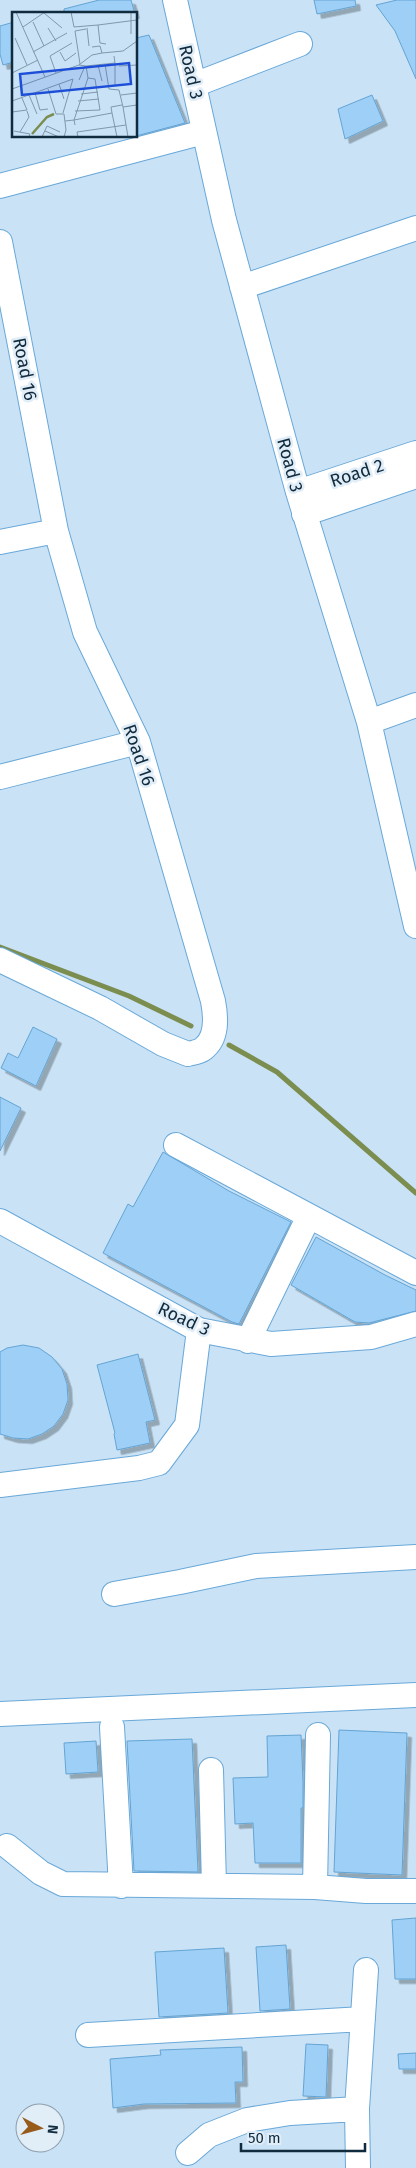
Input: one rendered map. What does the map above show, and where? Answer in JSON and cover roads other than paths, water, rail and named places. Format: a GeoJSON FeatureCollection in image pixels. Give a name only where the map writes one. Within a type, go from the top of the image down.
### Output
{"type":"FeatureCollection","features":[{"type":"Feature","properties":{"kind":"street","name":"Road 3"},"geometry":{"type":"LineString","coordinates":[[175,0],[224,220],[301,503],[369,722],[416,926]]}},
{"type":"Feature","properties":{"kind":"street"},"geometry":{"type":"LineString","coordinates":[[194,85],[300,44]]}},
{"type":"Feature","properties":{"kind":"street"},"geometry":{"type":"LineString","coordinates":[[0,186],[204,132]]}},
{"type":"Feature","properties":{"kind":"street"},"geometry":{"type":"LineString","coordinates":[[242,287],[416,228]]}},
{"type":"Feature","properties":{"kind":"street","name":"Road 16"},"geometry":{"type":"LineString","coordinates":[[0,242],[2,267],[56,531],[85,632],[138,742],[213,1000],[216,1017],[213,1037],[203,1049],[188,1054],[163,1044],[100,1008],[0,960]]}},
{"type":"Feature","properties":{"kind":"street","name":"Road 2"},"geometry":{"type":"LineString","coordinates":[[301,503],[416,453]]}},
{"type":"Feature","properties":{"kind":"street","name":"Road 2"},"geometry":{"type":"LineString","coordinates":[[301,503],[416,476]]}},
{"type":"Feature","properties":{"kind":"street"},"geometry":{"type":"LineString","coordinates":[[0,542],[56,531]]}},
{"type":"Feature","properties":{"kind":"street"},"geometry":{"type":"LineString","coordinates":[[369,722],[416,706]]}},
{"type":"Feature","properties":{"kind":"street"},"geometry":{"type":"LineString","coordinates":[[0,776],[138,742]]}},
{"type":"Feature","properties":{"kind":"street"},"geometry":{"type":"LineString","coordinates":[[176,1145],[416,1272]]}},
{"type":"Feature","properties":{"kind":"street"},"geometry":{"type":"LineString","coordinates":[[248,1341],[309,1216]]}},
{"type":"Feature","properties":{"kind":"street","name":"Road 3"},"geometry":{"type":"LineString","coordinates":[[0,1221],[199,1330],[271,1344],[371,1337],[416,1324]]}},
{"type":"Feature","properties":{"kind":"street"},"geometry":{"type":"LineString","coordinates":[[0,1485],[139,1468],[159,1463],[187,1425],[199,1330]]}},
{"type":"Feature","properties":{"kind":"street"},"geometry":{"type":"LineString","coordinates":[[114,1594],[256,1566],[416,1557]]}},
{"type":"Feature","properties":{"kind":"street"},"geometry":{"type":"LineString","coordinates":[[0,1714],[416,1695]]}},
{"type":"Feature","properties":{"kind":"street"},"geometry":{"type":"LineString","coordinates":[[112,1727],[121,1886]]}},
{"type":"Feature","properties":{"kind":"street"},"geometry":{"type":"LineString","coordinates":[[315,1887],[318,1735]]}},
{"type":"Feature","properties":{"kind":"street"},"geometry":{"type":"LineString","coordinates":[[211,1770],[214,1885]]}},
{"type":"Feature","properties":{"kind":"street"},"geometry":{"type":"LineString","coordinates":[[7,1846],[52,1880],[74,1885],[214,1885],[315,1887],[366,1891],[416,1890]]}},
{"type":"Feature","properties":{"kind":"street"},"geometry":{"type":"LineString","coordinates":[[358,2168],[357,2109],[366,1970]]}},
{"type":"Feature","properties":{"kind":"street"},"geometry":{"type":"LineString","coordinates":[[88,2036],[363,2019]]}},
{"type":"Feature","properties":{"kind":"street"},"geometry":{"type":"LineString","coordinates":[[188,2154],[209,2135],[247,2120],[290,2114],[357,2109]]}},
{"type":"Feature","properties":{"kind":"waterway"},"geometry":{"type":"LineString","coordinates":[[0,947],[129,996],[191,1026]]}},
{"type":"Feature","properties":{"kind":"waterway"},"geometry":{"type":"LineString","coordinates":[[229,1045],[277,1072],[416,1193]]}}]}
